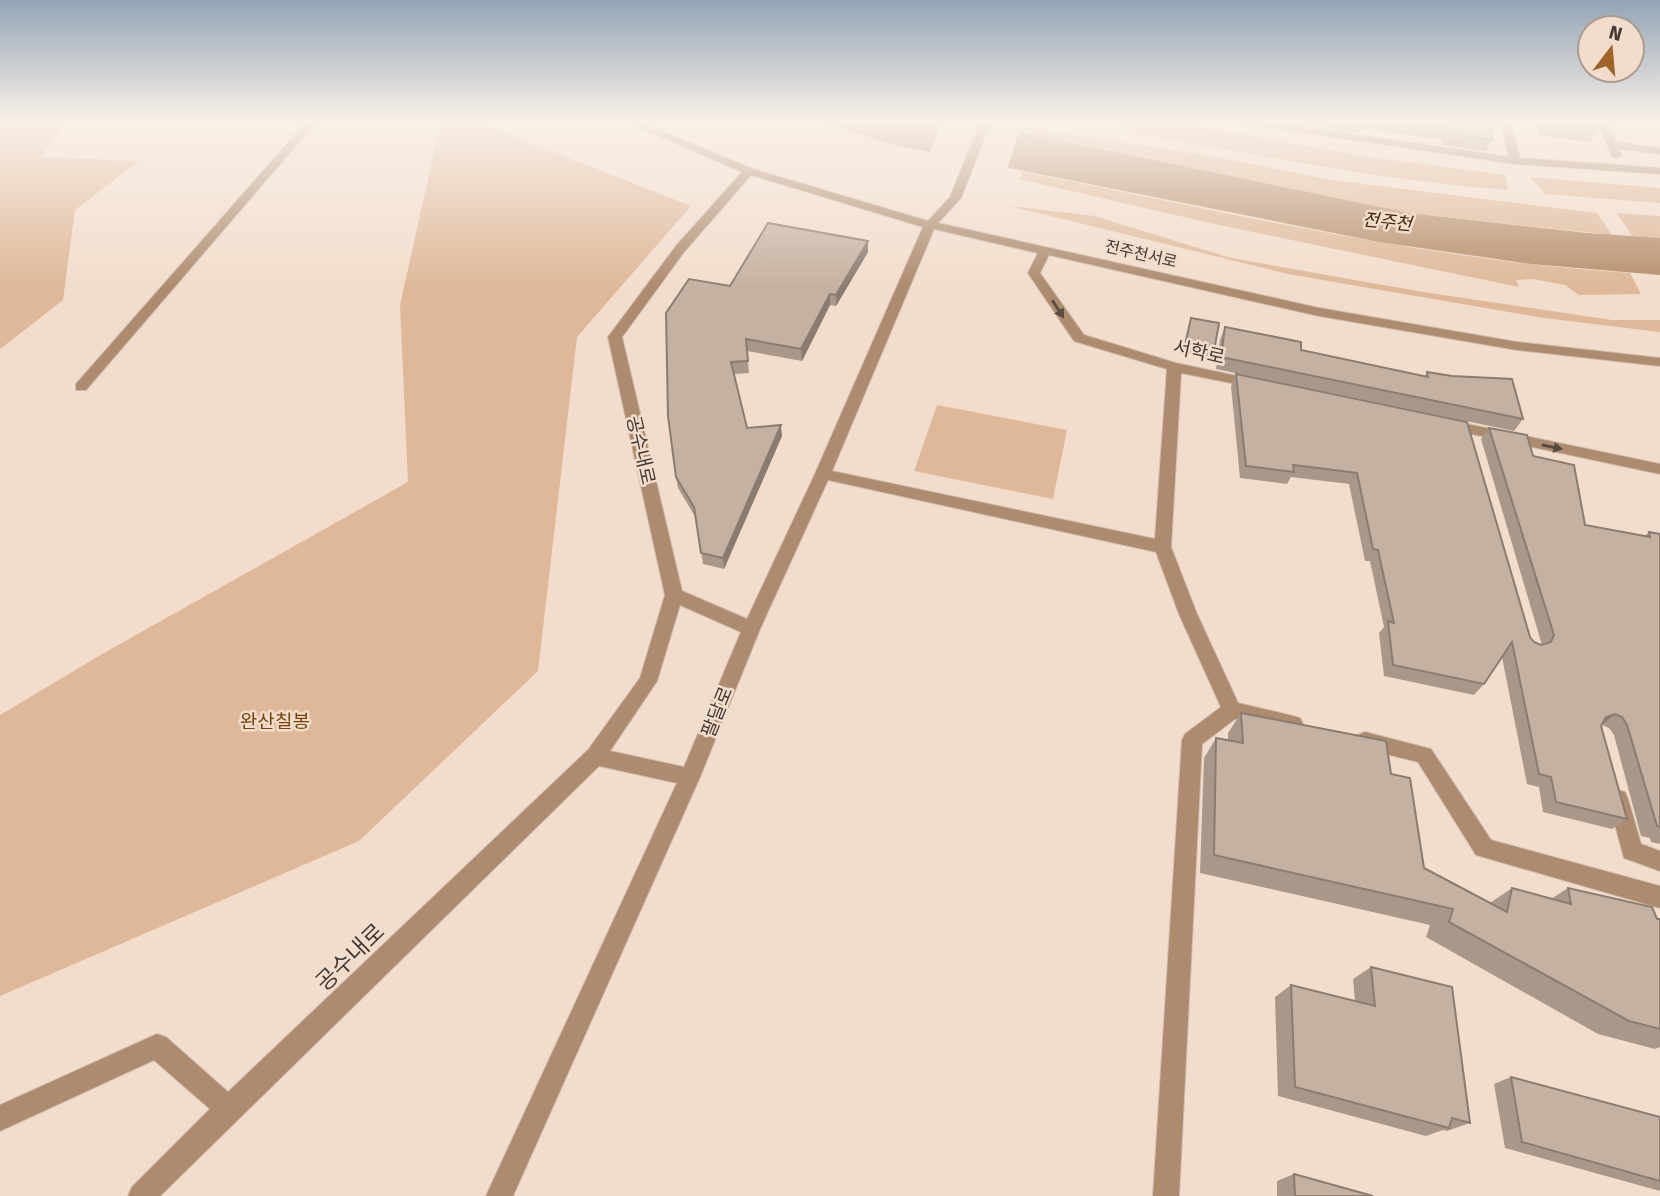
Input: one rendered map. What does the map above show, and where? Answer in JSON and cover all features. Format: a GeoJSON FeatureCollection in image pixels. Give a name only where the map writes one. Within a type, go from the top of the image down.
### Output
{"type":"FeatureCollection","features":[{"type":"Feature","properties":{"kind":"street"},"geometry":{"type":"LineString","coordinates":[[81,387],[264,177]]}},
{"type":"Feature","properties":{"kind":"street","name":"공수내로"},"geometry":{"type":"LineString","coordinates":[[141,1196],[595,756],[648,681],[674,595],[615,337],[680,249],[744,177]]}},
{"type":"Feature","properties":{"kind":"street","name":"전주천서로"},"geometry":{"type":"LineString","coordinates":[[768,177],[930,225],[1319,312],[1517,346],[1660,362]]}},
{"type":"Feature","properties":{"kind":"street"},"geometry":{"type":"LineString","coordinates":[[930,225],[956,198],[964,177]]}},
{"type":"Feature","properties":{"kind":"street","name":"팔달로"},"geometry":{"type":"LineString","coordinates":[[499,1196],[691,776],[751,629],[823,474],[930,225]]}},
{"type":"Feature","properties":{"kind":"street","name":"서학로"},"geometry":{"type":"LineString","coordinates":[[1045,251],[1034,273],[1079,338],[1174,367],[1268,387]]}},
{"type":"Feature","properties":{"kind":"street"},"geometry":{"type":"LineString","coordinates":[[1174,367],[1163,547],[1188,614],[1232,710]]}},
{"type":"Feature","properties":{"kind":"street"},"geometry":{"type":"LineString","coordinates":[[1428,421],[1470,435],[1660,469]]}},
{"type":"Feature","properties":{"kind":"street"},"geometry":{"type":"LineString","coordinates":[[823,474],[1163,547]]}},
{"type":"Feature","properties":{"kind":"street"},"geometry":{"type":"LineString","coordinates":[[674,595],[751,629]]}},
{"type":"Feature","properties":{"kind":"street"},"geometry":{"type":"LineString","coordinates":[[1232,710],[1309,728]]}},
{"type":"Feature","properties":{"kind":"street"},"geometry":{"type":"LineString","coordinates":[[1166,1196],[1192,740],[1232,710]]}},
{"type":"Feature","properties":{"kind":"street"},"geometry":{"type":"LineString","coordinates":[[1347,737],[1424,755],[1484,848],[1660,897]]}},
{"type":"Feature","properties":{"kind":"street"},"geometry":{"type":"LineString","coordinates":[[595,756],[691,776]]}},
{"type":"Feature","properties":{"kind":"street"},"geometry":{"type":"LineString","coordinates":[[1611,774],[1632,851],[1660,861]]}},
{"type":"Feature","properties":{"kind":"street"},"geometry":{"type":"LineString","coordinates":[[0,1118],[157,1045],[228,1109]]}},
{"type":"Feature","properties":{"kind":"green space"},"geometry":{"type":"Polygon","coordinates":[[[0,177],[118,177],[75,210],[63,300],[0,349],[0,177]]]}},
{"type":"Feature","properties":{"kind":"green space","name":"완산칠봉"},"geometry":{"type":"Polygon","coordinates":[[[429,177],[617,177],[691,206],[577,337],[538,671],[359,841],[0,996],[0,715],[104,653],[408,482],[400,305],[429,177]]]}},
{"type":"Feature","properties":{"kind":"green space"},"geometry":{"type":"Polygon","coordinates":[[[1047,177],[1401,246],[1553,267],[1630,273],[1641,294],[1579,295],[1565,285],[1532,279],[1516,280],[1519,287],[1219,225],[1019,179],[1047,177]]]}},
{"type":"Feature","properties":{"kind":"green space"},"geometry":{"type":"Polygon","coordinates":[[[1235,177],[1317,177],[1597,213],[1612,235],[1409,213],[1235,177]]]}},
{"type":"Feature","properties":{"kind":"green space"},"geometry":{"type":"Polygon","coordinates":[[[1389,177],[1505,177],[1508,190],[1459,185],[1389,177]]]}},
{"type":"Feature","properties":{"kind":"green space"},"geometry":{"type":"Polygon","coordinates":[[[1530,177],[1660,188],[1660,203],[1545,194],[1530,177]]]}},
{"type":"Feature","properties":{"kind":"green space"},"geometry":{"type":"Polygon","coordinates":[[[1010,206],[1094,216],[1231,258],[1423,292],[1612,320],[1660,320],[1660,332],[1544,318],[1288,274],[1010,206]]]}},
{"type":"Feature","properties":{"kind":"green space"},"geometry":{"type":"Polygon","coordinates":[[[1617,213],[1660,216],[1660,238],[1632,236],[1617,213]]]}},
{"type":"Feature","properties":{"kind":"green space"},"geometry":{"type":"Polygon","coordinates":[[[937,405],[1067,430],[1053,499],[914,471],[937,405]]]}},
{"type":"Feature","properties":{"kind":"water","name":"전주천"},"geometry":{"type":"Polygon","coordinates":[[[1053,177],[1235,177],[1409,213],[1587,233],[1660,238],[1660,275],[1531,264],[1379,242],[1053,177]]]}},
{"type":"Feature","properties":{"kind":"building"},"geometry":{"type":"Polygon","coordinates":[[[768,223],[868,241],[836,295],[830,294],[801,349],[746,339],[748,361],[731,362],[747,428],[781,425],[723,558],[701,553],[694,507],[676,477],[668,416],[666,313],[689,279],[730,286],[768,223]]]}},
{"type":"Feature","properties":{"kind":"building"},"geometry":{"type":"Polygon","coordinates":[[[1191,318],[1219,323],[1214,351],[1185,345],[1191,318]]]}},
{"type":"Feature","properties":{"kind":"building"},"geometry":{"type":"Polygon","coordinates":[[[1225,327],[1301,342],[1301,350],[1428,377],[1427,372],[1512,379],[1523,419],[1221,357],[1225,327]]]}},
{"type":"Feature","properties":{"kind":"building"},"geometry":{"type":"Polygon","coordinates":[[[1236,374],[1467,422],[1530,637],[1541,645],[1551,642],[1554,635],[1489,428],[1527,435],[1533,456],[1574,465],[1585,525],[1650,537],[1649,532],[1660,534],[1660,827],[1657,826],[1627,725],[1622,717],[1615,714],[1606,717],[1601,726],[1627,819],[1556,802],[1551,777],[1539,774],[1512,642],[1484,684],[1393,665],[1388,621],[1394,623],[1378,550],[1373,549],[1357,473],[1293,465],[1294,472],[1246,466],[1236,374]]]}},
{"type":"Feature","properties":{"kind":"building"},"geometry":{"type":"Polygon","coordinates":[[[1241,713],[1386,741],[1391,774],[1410,778],[1424,868],[1507,912],[1512,888],[1571,904],[1568,888],[1652,907],[1657,919],[1660,919],[1660,1029],[1629,1021],[1449,922],[1453,909],[1214,855],[1216,738],[1243,743],[1241,713]]]}},
{"type":"Feature","properties":{"kind":"building"},"geometry":{"type":"Polygon","coordinates":[[[1371,967],[1452,987],[1470,1123],[1452,1118],[1449,1128],[1295,1087],[1291,985],[1375,1006],[1371,967]]]}},
{"type":"Feature","properties":{"kind":"building"},"geometry":{"type":"Polygon","coordinates":[[[1511,1077],[1660,1117],[1660,1181],[1522,1142],[1511,1077]]]}},
{"type":"Feature","properties":{"kind":"building"},"geometry":{"type":"Polygon","coordinates":[[[1294,1174],[1373,1196],[1295,1196],[1294,1174]]]}}]}
